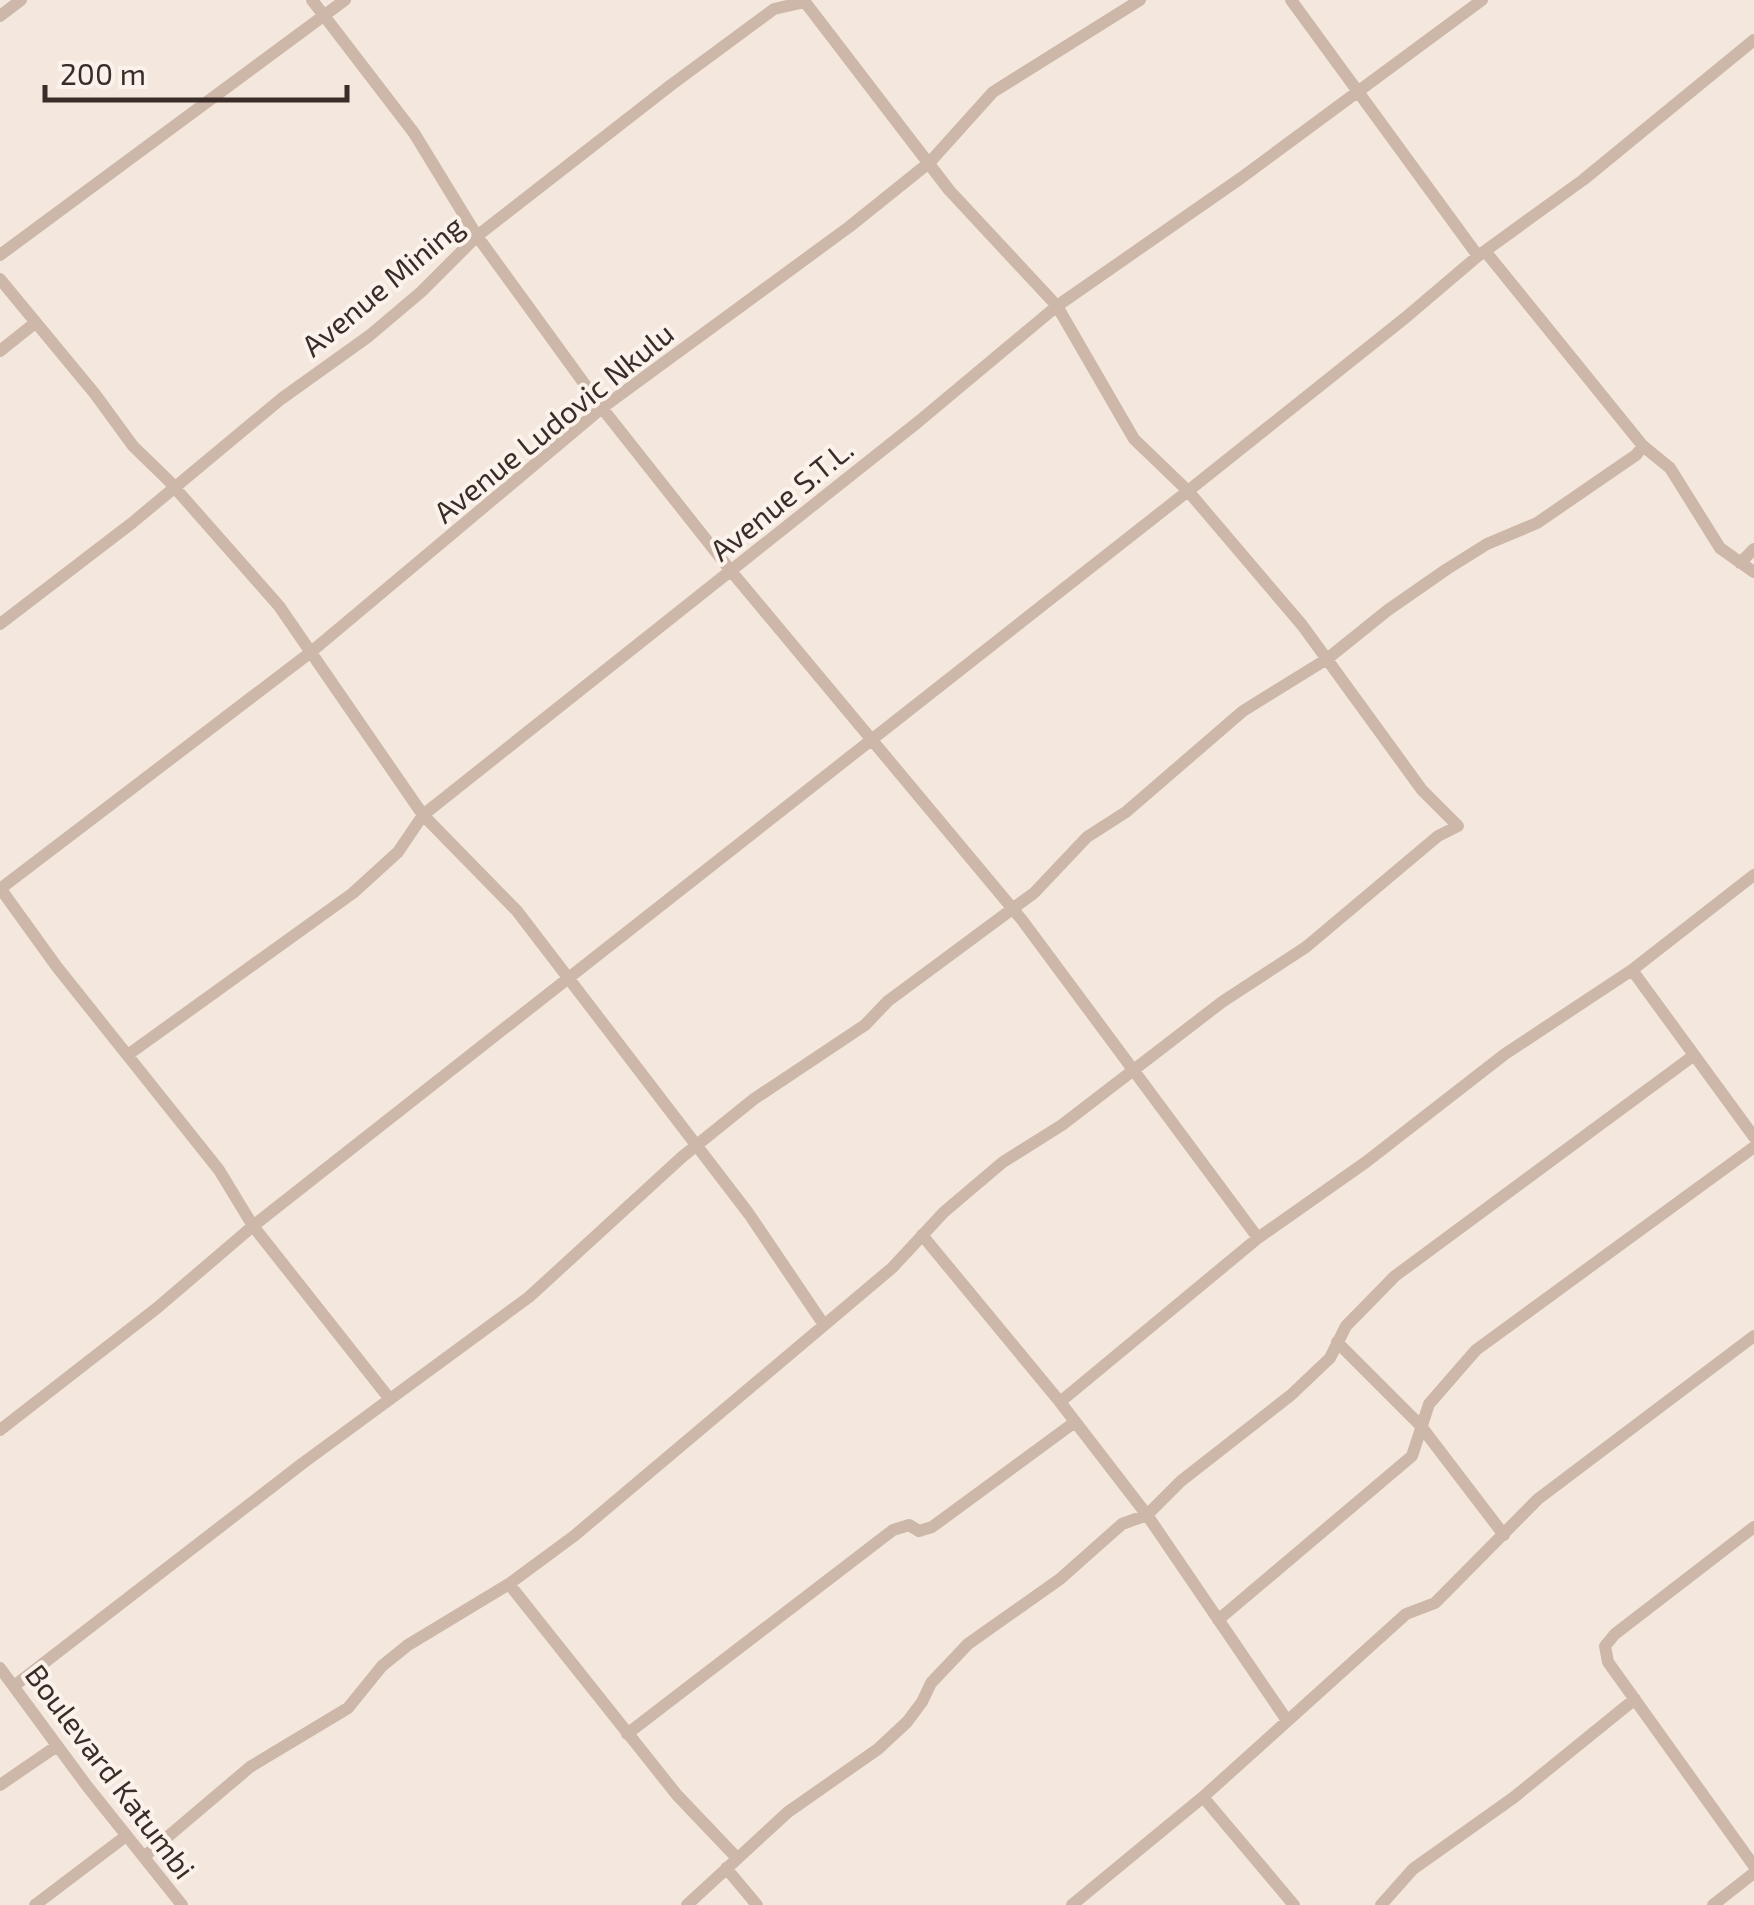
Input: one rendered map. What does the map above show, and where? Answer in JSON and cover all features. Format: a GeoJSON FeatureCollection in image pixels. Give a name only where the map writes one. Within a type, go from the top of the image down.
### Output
{"type":"FeatureCollection","features":[{"type":"Feature","properties":{"kind":"street"},"geometry":{"type":"LineString","coordinates":[[0,16],[20,0]]}},
{"type":"Feature","properties":{"kind":"street"},"geometry":{"type":"LineString","coordinates":[[312,0],[414,132],[478,236],[602,408],[731,571],[1012,907],[1258,1238]]}},
{"type":"Feature","properties":{"kind":"street"},"geometry":{"type":"LineString","coordinates":[[0,254],[345,0]]}},
{"type":"Feature","properties":{"kind":"street","name":"Avenue Ludovic Nkulu"},"geometry":{"type":"LineString","coordinates":[[0,889],[311,652],[602,408],[760,294],[930,162],[993,92],[1140,0]]}},
{"type":"Feature","properties":{"kind":"street"},"geometry":{"type":"LineString","coordinates":[[1291,0],[1481,253],[1643,446],[1670,468],[1720,548],[1754,572]]}},
{"type":"Feature","properties":{"kind":"street","name":"Avenue S.T.L."},"geometry":{"type":"LineString","coordinates":[[128,1054],[353,893],[398,852],[423,815],[1057,306],[1482,0]]}},
{"type":"Feature","properties":{"kind":"street"},"geometry":{"type":"LineString","coordinates":[[145,1856],[250,1767],[348,1708],[382,1666],[408,1644],[509,1584],[574,1536],[892,1268],[944,1212],[1003,1162],[1062,1125],[1222,1002],[1306,947],[1438,836],[1458,826],[1429,798],[1302,625],[1188,491],[1134,438],[1057,306],[949,190],[805,2]]}},
{"type":"Feature","properties":{"kind":"street","name":"Avenue Mining"},"geometry":{"type":"LineString","coordinates":[[0,624],[281,399],[382,325],[478,236],[774,9],[805,2]]}},
{"type":"Feature","properties":{"kind":"street"},"geometry":{"type":"LineString","coordinates":[[0,1430],[157,1308],[253,1226],[1406,318],[1481,253],[1583,180],[1754,40]]}},
{"type":"Feature","properties":{"kind":"street"},"geometry":{"type":"LineString","coordinates":[[0,279],[133,446],[279,606],[423,815],[517,911],[749,1214],[824,1325]]}},
{"type":"Feature","properties":{"kind":"street"},"geometry":{"type":"LineString","coordinates":[[0,351],[34,322]]}},
{"type":"Feature","properties":{"kind":"street"},"geometry":{"type":"LineString","coordinates":[[14,1686],[390,1398],[530,1297],[696,1146],[754,1099],[865,1025],[888,1000],[1034,893],[1087,836],[1126,812],[1242,711],[1327,659],[1447,569],[1487,544],[1537,523],[1636,455],[1643,446]]}},
{"type":"Feature","properties":{"kind":"street"},"geometry":{"type":"LineString","coordinates":[[1740,562],[1754,549]]}},
{"type":"Feature","properties":{"kind":"street"},"geometry":{"type":"LineString","coordinates":[[1060,1402],[1258,1238],[1366,1162],[1505,1054],[1632,970],[1754,875]]}},
{"type":"Feature","properties":{"kind":"street"},"geometry":{"type":"LineString","coordinates":[[0,889],[219,1170],[253,1226],[390,1398]]}},
{"type":"Feature","properties":{"kind":"street"},"geometry":{"type":"LineString","coordinates":[[1632,970],[1754,1137]]}},
{"type":"Feature","properties":{"kind":"street"},"geometry":{"type":"LineString","coordinates":[[686,1905],[788,1812],[878,1749],[906,1722],[931,1683],[968,1644],[1050,1587],[1122,1524],[1146,1515],[1181,1481],[1314,1374],[1330,1358],[1358,1311],[1395,1276],[1693,1056]]}},
{"type":"Feature","properties":{"kind":"street"},"geometry":{"type":"LineString","coordinates":[[1218,1620],[1412,1456],[1429,1404],[1476,1350],[1754,1146]]}},
{"type":"Feature","properties":{"kind":"street"},"geometry":{"type":"LineString","coordinates":[[922,1235],[1060,1402],[1146,1515],[1286,1719]]}},
{"type":"Feature","properties":{"kind":"street"},"geometry":{"type":"LineString","coordinates":[[1072,1905],[1203,1797],[1406,1614],[1434,1604],[1538,1499],[1754,1336]]}},
{"type":"Feature","properties":{"kind":"street"},"geometry":{"type":"LineString","coordinates":[[1337,1342],[1420,1425],[1504,1534]]}},
{"type":"Feature","properties":{"kind":"street"},"geometry":{"type":"LineString","coordinates":[[627,1734],[893,1530],[932,1527],[1075,1422]]}},
{"type":"Feature","properties":{"kind":"street"},"geometry":{"type":"LineString","coordinates":[[1714,1905],[1754,1870],[1608,1662],[1605,1646],[1615,1634],[1754,1527]]}},
{"type":"Feature","properties":{"kind":"street"},"geometry":{"type":"LineString","coordinates":[[509,1584],[731,1863],[756,1905]]}},
{"type":"Feature","properties":{"kind":"street","name":"Boulevard Katumbi"},"geometry":{"type":"LineString","coordinates":[[0,1668],[182,1905]]}},
{"type":"Feature","properties":{"kind":"street"},"geometry":{"type":"LineString","coordinates":[[1381,1905],[1413,1868],[1513,1798],[1635,1699]]}},
{"type":"Feature","properties":{"kind":"street"},"geometry":{"type":"LineString","coordinates":[[0,1786],[58,1746]]}},
{"type":"Feature","properties":{"kind":"street"},"geometry":{"type":"LineString","coordinates":[[1203,1797],[1294,1905]]}},
{"type":"Feature","properties":{"kind":"street"},"geometry":{"type":"LineString","coordinates":[[35,1905],[126,1836]]}}]}
